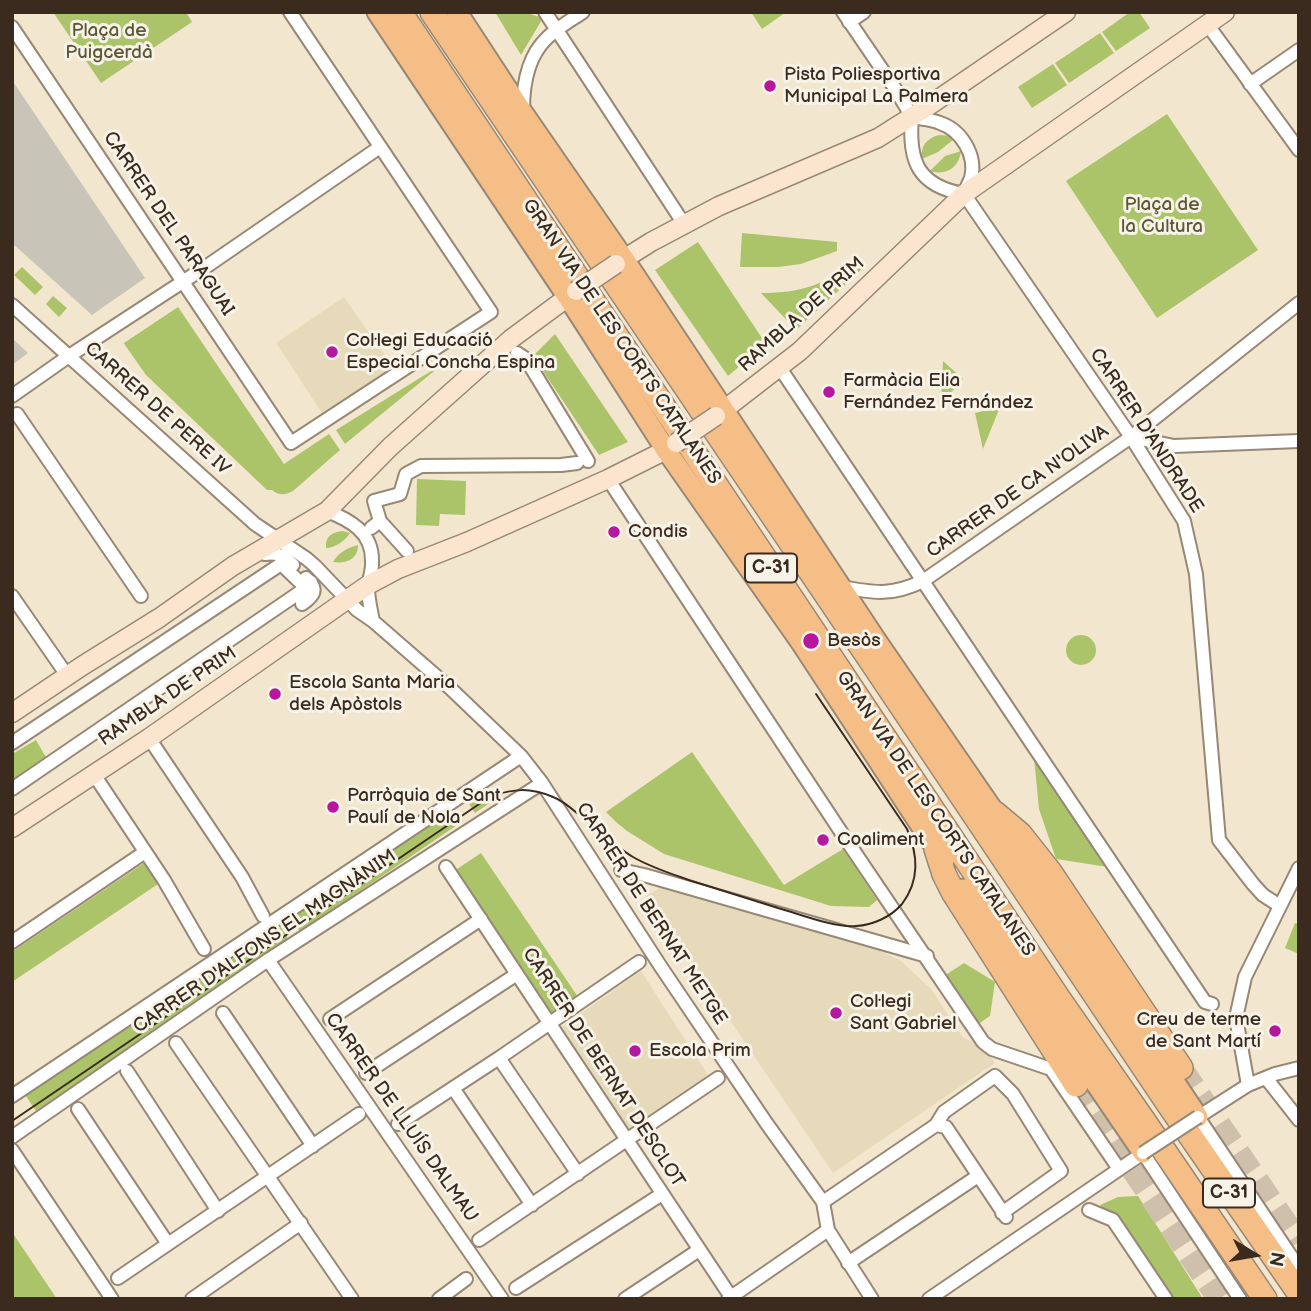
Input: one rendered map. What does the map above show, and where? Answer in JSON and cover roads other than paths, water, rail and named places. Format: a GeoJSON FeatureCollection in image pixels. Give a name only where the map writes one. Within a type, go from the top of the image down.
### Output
{"type":"FeatureCollection","features":[{"type":"Feature","properties":{"kind":"highway","name":"GRAN VIA DE LES CORTS CATALANES"},"geometry":{"type":"LineString","coordinates":[[400,12],[1059,999],[1265,1299]]}},
{"type":"Feature","properties":{"kind":"highway","name":"GRAN VIA DE LES CORTS CATALANES"},"geometry":{"type":"LineString","coordinates":[[432,12],[1169,1105],[1299,1293]]}},
{"type":"Feature","properties":{"kind":"highway"},"geometry":{"type":"LineString","coordinates":[[995,813],[1020,834],[1050,872],[1181,1068]]}},
{"type":"Feature","properties":{"kind":"highway"},"geometry":{"type":"LineString","coordinates":[[936,849],[953,892],[1076,1085]]}},
{"type":"Feature","properties":{"kind":"main road"},"geometry":{"type":"LineString","coordinates":[[377,12],[571,294],[936,849],[1143,1153]]}},
{"type":"Feature","properties":{"kind":"main road"},"geometry":{"type":"LineString","coordinates":[[457,12],[720,414],[995,813],[1198,1117]]}},
{"type":"Feature","properties":{"kind":"main road"},"geometry":{"type":"LineString","coordinates":[[12,713],[233,566],[327,510],[390,447],[510,339],[571,294],[620,262],[719,206],[878,138],[1066,12]]}},
{"type":"Feature","properties":{"kind":"main road","name":"RAMBLA DE PRIM"},"geometry":{"type":"LineString","coordinates":[[12,828],[149,738],[368,585],[398,569],[467,542],[608,479],[671,446],[720,414],[800,351],[964,194],[1225,12]]}},
{"type":"Feature","properties":{"kind":"street"},"geometry":{"type":"LineString","coordinates":[[12,396],[380,147],[290,12]]}},
{"type":"Feature","properties":{"kind":"street"},"geometry":{"type":"LineString","coordinates":[[545,12],[684,224]]}},
{"type":"Feature","properties":{"kind":"street"},"geometry":{"type":"LineString","coordinates":[[523,113],[528,68],[537,48],[556,30],[583,12]]}},
{"type":"Feature","properties":{"kind":"street"},"geometry":{"type":"LineString","coordinates":[[864,12],[846,17],[912,117],[911,147],[921,174],[940,187],[964,194],[972,175],[970,150],[957,132],[944,124],[912,117]]}},
{"type":"Feature","properties":{"kind":"street"},"geometry":{"type":"LineString","coordinates":[[1207,24],[1299,150]]}},
{"type":"Feature","properties":{"kind":"street","name":"CARRER DEL PARAGUAI"},"geometry":{"type":"LineString","coordinates":[[12,27],[291,443],[491,312],[380,147]]}},
{"type":"Feature","properties":{"kind":"street"},"geometry":{"type":"LineString","coordinates":[[1250,84],[1299,50]]}},
{"type":"Feature","properties":{"kind":"street","name":"CARRER D'ANDRADE"},"geometry":{"type":"LineString","coordinates":[[964,194],[1131,437],[1184,521],[1196,574],[1219,840],[1263,895],[1280,906]]}},
{"type":"Feature","properties":{"kind":"street","name":"CARRER DE CA N'OLIVA"},"geometry":{"type":"LineString","coordinates":[[841,587],[873,593],[905,590],[923,581],[1131,437],[1299,303]]}},
{"type":"Feature","properties":{"kind":"street","name":"CARRER DE PERE IV"},"geometry":{"type":"LineString","coordinates":[[12,304],[255,524],[278,540]]}},
{"type":"Feature","properties":{"kind":"street"},"geometry":{"type":"LineString","coordinates":[[407,551],[376,524],[374,501],[400,494],[406,474],[421,466],[561,465],[583,462],[526,359],[517,353]]}},
{"type":"Feature","properties":{"kind":"street"},"geometry":{"type":"LineString","coordinates":[[780,368],[1205,1002],[1212,1003]]}},
{"type":"Feature","properties":{"kind":"street"},"geometry":{"type":"LineString","coordinates":[[17,414],[141,596]]}},
{"type":"Feature","properties":{"kind":"street"},"geometry":{"type":"LineString","coordinates":[[1131,437],[1174,446],[1299,440]]}},
{"type":"Feature","properties":{"kind":"street"},"geometry":{"type":"LineString","coordinates":[[608,479],[983,1042],[992,1049],[1052,1069],[1119,1168]]}},
{"type":"Feature","properties":{"kind":"street"},"geometry":{"type":"LineString","coordinates":[[327,510],[355,524],[369,540],[373,558],[368,585],[373,621]]}},
{"type":"Feature","properties":{"kind":"street"},"geometry":{"type":"LineString","coordinates":[[278,540],[316,566],[347,600]]}},
{"type":"Feature","properties":{"kind":"street"},"geometry":{"type":"LineString","coordinates":[[265,554],[275,553],[284,558],[314,592],[312,598],[302,604]]}},
{"type":"Feature","properties":{"kind":"street"},"geometry":{"type":"LineString","coordinates":[[12,743],[281,564],[308,585]]}},
{"type":"Feature","properties":{"kind":"street","name":"RAMBLA DE PRIM"},"geometry":{"type":"LineString","coordinates":[[12,789],[308,585]]}},
{"type":"Feature","properties":{"kind":"street"},"geometry":{"type":"LineString","coordinates":[[12,596],[64,671],[65,678]]}},
{"type":"Feature","properties":{"kind":"street","name":"CARRER DE BERNAT METGE"},"geometry":{"type":"LineString","coordinates":[[347,600],[450,688],[521,755],[767,1124],[823,1202],[828,1230],[873,1299]]}},
{"type":"Feature","properties":{"kind":"street"},"geometry":{"type":"LineString","coordinates":[[149,738],[242,877],[263,916]]}},
{"type":"Feature","properties":{"kind":"street","name":"CARRER D'ALFONS EL MAGNÀNIM"},"geometry":{"type":"LineString","coordinates":[[12,1096],[521,755]]}},
{"type":"Feature","properties":{"kind":"street"},"geometry":{"type":"LineString","coordinates":[[93,773],[164,880],[204,949]]}},
{"type":"Feature","properties":{"kind":"street","name":"CARRER D'ALFONS EL MAGNÀNIM"},"geometry":{"type":"LineString","coordinates":[[12,1137],[268,960],[542,783]]}},
{"type":"Feature","properties":{"kind":"street"},"geometry":{"type":"LineString","coordinates":[[12,942],[145,852]]}},
{"type":"Feature","properties":{"kind":"street","name":"CARRER DE BERNAT DESCLOT"},"geometry":{"type":"LineString","coordinates":[[446,867],[727,1295]]}},
{"type":"Feature","properties":{"kind":"street"},"geometry":{"type":"LineString","coordinates":[[1248,1085],[1236,1017],[1245,977],[1299,868]]}},
{"type":"Feature","properties":{"kind":"street"},"geometry":{"type":"LineString","coordinates":[[621,870],[927,957]]}},
{"type":"Feature","properties":{"kind":"street"},"geometry":{"type":"LineString","coordinates":[[330,1019],[481,919]]}},
{"type":"Feature","properties":{"kind":"street","name":"CARRER DE LLUÍS DALMAU"},"geometry":{"type":"LineString","coordinates":[[268,960],[502,1299]]}},
{"type":"Feature","properties":{"kind":"street"},"geometry":{"type":"LineString","coordinates":[[398,1124],[639,962]]}},
{"type":"Feature","properties":{"kind":"street"},"geometry":{"type":"LineString","coordinates":[[366,1073],[517,974]]}},
{"type":"Feature","properties":{"kind":"street"},"geometry":{"type":"LineString","coordinates":[[223,1013],[313,1146]]}},
{"type":"Feature","properties":{"kind":"street"},"geometry":{"type":"LineString","coordinates":[[176,1043],[352,1299]]}},
{"type":"Feature","properties":{"kind":"street"},"geometry":{"type":"LineString","coordinates":[[499,1058],[578,1174]]}},
{"type":"Feature","properties":{"kind":"street"},"geometry":{"type":"LineString","coordinates":[[929,1299],[1119,1168],[1248,1085],[1299,1068]]}},
{"type":"Feature","properties":{"kind":"street"},"geometry":{"type":"LineString","coordinates":[[127,1071],[218,1211]]}},
{"type":"Feature","properties":{"kind":"street"},"geometry":{"type":"LineString","coordinates":[[823,1202],[936,1125],[944,1112],[995,1076],[1012,1092],[1060,1171],[1004,1215],[946,1126],[936,1125]]}},
{"type":"Feature","properties":{"kind":"street"},"geometry":{"type":"LineString","coordinates":[[1266,1077],[1299,1120]]}},
{"type":"Feature","properties":{"kind":"street"},"geometry":{"type":"LineString","coordinates":[[479,1240],[718,1079]]}},
{"type":"Feature","properties":{"kind":"street"},"geometry":{"type":"LineString","coordinates":[[453,1088],[532,1205]]}},
{"type":"Feature","properties":{"kind":"street"},"geometry":{"type":"LineString","coordinates":[[78,1109],[168,1244]]}},
{"type":"Feature","properties":{"kind":"street"},"geometry":{"type":"LineString","coordinates":[[118,1278],[359,1114]]}},
{"type":"Feature","properties":{"kind":"street"},"geometry":{"type":"LineString","coordinates":[[1198,1117],[1299,1268]]}},
{"type":"Feature","properties":{"kind":"street"},"geometry":{"type":"LineString","coordinates":[[12,1150],[112,1299]]}},
{"type":"Feature","properties":{"kind":"street"},"geometry":{"type":"LineString","coordinates":[[1143,1153],[1240,1299]]}},
{"type":"Feature","properties":{"kind":"street"},"geometry":{"type":"LineString","coordinates":[[848,1264],[978,1176]]}},
{"type":"Feature","properties":{"kind":"street"},"geometry":{"type":"LineString","coordinates":[[516,1288],[662,1194]]}},
{"type":"Feature","properties":{"kind":"street"},"geometry":{"type":"LineString","coordinates":[[1089,1210],[1113,1220],[1166,1299]]}},
{"type":"Feature","properties":{"kind":"street"},"geometry":{"type":"LineString","coordinates":[[192,1299],[301,1223]]}},
{"type":"Feature","properties":{"kind":"street"},"geometry":{"type":"LineString","coordinates":[[727,1295],[828,1230]]}},
{"type":"Feature","properties":{"kind":"street"},"geometry":{"type":"LineString","coordinates":[[625,1299],[699,1250]]}},
{"type":"Feature","properties":{"kind":"street"},"geometry":{"type":"LineString","coordinates":[[439,1299],[466,1279]]}},
{"type":"Feature","properties":{"kind":"tunnel"},"geometry":{"type":"LineString","coordinates":[[1181,1068],[1299,1242]]}},
{"type":"Feature","properties":{"kind":"tunnel"},"geometry":{"type":"LineString","coordinates":[[1076,1085],[1219,1299]]}},
{"type":"Feature","properties":{"kind":"tram line"},"geometry":{"type":"LineString","coordinates":[[12,1121],[491,796],[507,792],[529,790],[557,799],[633,857],[692,881],[838,925],[862,925],[887,916],[898,909],[912,886],[915,858],[911,839],[907,829],[816,694]]}},
{"type":"Feature","properties":{"kind":"place","name":"Pista Poliesportiva Municipal La Palmera"},"geometry":{"type":"Point","coordinates":[770,86]}},
{"type":"Feature","properties":{"kind":"place","name":"Col·legi Educació Especial Concha Espina"},"geometry":{"type":"Point","coordinates":[332,352]}},
{"type":"Feature","properties":{"kind":"place","name":"Farmàcia Elia Fernández Fernández"},"geometry":{"type":"Point","coordinates":[829,392]}},
{"type":"Feature","properties":{"kind":"place","name":"Condis"},"geometry":{"type":"Point","coordinates":[614,532]}},
{"type":"Feature","properties":{"kind":"place","name":"Besòs"},"geometry":{"type":"Point","coordinates":[811,641]}},
{"type":"Feature","properties":{"kind":"place","name":"Escola Santa Maria dels Apòstols"},"geometry":{"type":"Point","coordinates":[275,694]}},
{"type":"Feature","properties":{"kind":"place","name":"Parròquia de Sant Paulí de Nola"},"geometry":{"type":"Point","coordinates":[333,807]}},
{"type":"Feature","properties":{"kind":"place","name":"Coaliment"},"geometry":{"type":"Point","coordinates":[823,840]}},
{"type":"Feature","properties":{"kind":"place","name":"Col·legi Sant Gabriel"},"geometry":{"type":"Point","coordinates":[836,1013]}},
{"type":"Feature","properties":{"kind":"place","name":"Creu de terme de Sant Martí"},"geometry":{"type":"Point","coordinates":[1275,1031]}},
{"type":"Feature","properties":{"kind":"place","name":"Escola Prim"},"geometry":{"type":"Point","coordinates":[635,1051]}},
{"type":"Feature","properties":{"kind":"park label","name":"Plaça de Puigcerdà"},"geometry":{"type":"Point","coordinates":[109,42]}},
{"type":"Feature","properties":{"kind":"park label","name":"Plaça de la Cultura"},"geometry":{"type":"Point","coordinates":[1162,216]}}]}
